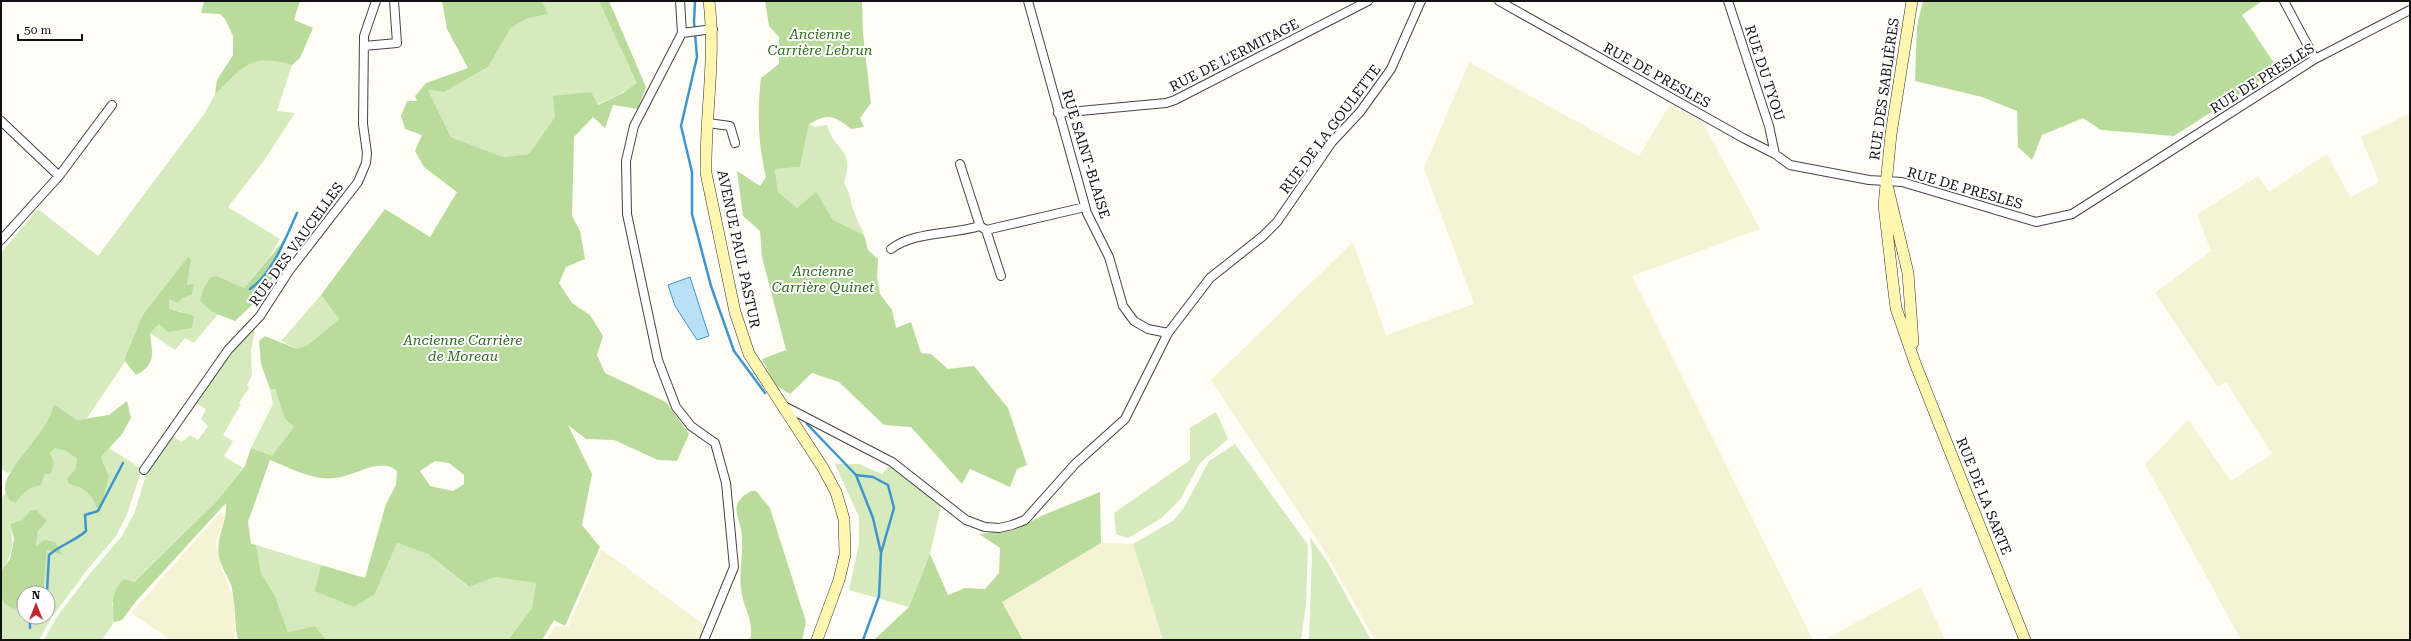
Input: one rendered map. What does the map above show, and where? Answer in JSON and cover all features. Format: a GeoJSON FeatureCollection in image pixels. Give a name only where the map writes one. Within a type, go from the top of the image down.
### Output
{"type":"FeatureCollection","features":[{"type":"Feature","properties":{"kind":"main road","name":"AVENUE PAUL PASTUR"},"geometry":{"type":"LineString","coordinates":[[709,1],[712,29],[706,174],[735,312],[749,354],[823,468],[836,492],[844,519],[845,555],[839,580],[816,640]]}},
{"type":"Feature","properties":{"kind":"main road","name":"RUE DES SABLIÈRES"},"geometry":{"type":"LineString","coordinates":[[1886,181],[1891,134],[1912,1]]}},
{"type":"Feature","properties":{"kind":"main road","name":"RUE DE LA SARTE"},"geometry":{"type":"LineString","coordinates":[[1886,181],[1884,205],[1892,232],[1908,273],[1909,306],[1915,363]]}},
{"type":"Feature","properties":{"kind":"main road","name":"RUE DE LA SARTE"},"geometry":{"type":"LineString","coordinates":[[1892,232],[1896,308],[1915,363],[2025,640]]}},
{"type":"Feature","properties":{"kind":"main road"},"geometry":{"type":"LineString","coordinates":[[1896,308],[1909,306]]}},
{"type":"Feature","properties":{"kind":"street","name":"RUE DES VAUCELLES"},"geometry":{"type":"LineString","coordinates":[[144,470],[228,350],[260,316],[288,271],[358,182],[366,163],[367,153],[363,124],[364,36],[376,1]]}},
{"type":"Feature","properties":{"kind":"street"},"geometry":{"type":"LineString","coordinates":[[364,46],[397,43],[394,1]]}},
{"type":"Feature","properties":{"kind":"street"},"geometry":{"type":"LineString","coordinates":[[680,1],[685,32],[634,126],[626,161],[627,214],[651,335],[660,367],[676,407],[691,426],[715,443],[726,483],[734,567],[704,640]]}},
{"type":"Feature","properties":{"kind":"street","name":"RUE SAINT-BLAISE"},"geometry":{"type":"LineString","coordinates":[[1028,1],[1085,207],[1109,257],[1123,306],[1134,321],[1148,329],[1168,333]]}},
{"type":"Feature","properties":{"kind":"street","name":"RUE DE L'ERMITAGE"},"geometry":{"type":"LineString","coordinates":[[1058,113],[1166,103],[1175,100],[1368,1]]}},
{"type":"Feature","properties":{"kind":"street","name":"RUE DE LA GOULETTE"},"geometry":{"type":"LineString","coordinates":[[781,405],[892,462],[966,520],[985,527],[1012,525],[1025,520],[1037,509],[1075,464],[1125,419],[1168,333],[1210,278],[1263,236],[1277,222],[1332,142],[1360,112],[1391,69],[1421,1]]}},
{"type":"Feature","properties":{"kind":"street","name":"RUE DE PRESLES"},"geometry":{"type":"LineString","coordinates":[[1499,1],[1743,138],[1775,154],[1790,165],[1869,180],[1902,182],[2036,222],[2072,214],[2315,59],[2410,10]]}},
{"type":"Feature","properties":{"kind":"street","name":"RUE DU TYOU"},"geometry":{"type":"LineString","coordinates":[[1728,1],[1769,126],[1775,154]]}},
{"type":"Feature","properties":{"kind":"street"},"geometry":{"type":"LineString","coordinates":[[2284,1],[2315,59]]}},
{"type":"Feature","properties":{"kind":"street"},"geometry":{"type":"LineString","coordinates":[[685,32],[712,29]]}},
{"type":"Feature","properties":{"kind":"street"},"geometry":{"type":"LineString","coordinates":[[1,240],[59,176],[112,105]]}},
{"type":"Feature","properties":{"kind":"street"},"geometry":{"type":"LineString","coordinates":[[1,121],[59,176]]}},
{"type":"Feature","properties":{"kind":"street"},"geometry":{"type":"LineString","coordinates":[[708,123],[730,126],[735,143]]}},
{"type":"Feature","properties":{"kind":"street"},"geometry":{"type":"LineString","coordinates":[[960,164],[1001,276]]}},
{"type":"Feature","properties":{"kind":"street"},"geometry":{"type":"LineString","coordinates":[[891,249],[902,241],[983,228],[1085,207]]}},
{"type":"Feature","properties":{"kind":"shaded area"},"geometry":{"type":"Polygon","coordinates":[[[1469,62],[1639,156],[1670,104],[1703,123],[1760,229],[1632,276],[1813,640],[1375,640],[1324,550],[1211,380],[1353,242],[1386,335],[1474,304],[1424,168],[1469,62]]]}},
{"type":"Feature","properties":{"kind":"shaded area"},"geometry":{"type":"Polygon","coordinates":[[[2410,113],[2410,640],[2241,640],[2145,464],[2188,420],[2231,481],[2272,454],[2226,382],[2218,387],[2155,293],[2211,251],[2197,214],[2258,176],[2269,192],[2327,154],[2350,197],[2379,182],[2361,137],[2410,113]]]}},
{"type":"Feature","properties":{"kind":"shaded area"},"geometry":{"type":"Polygon","coordinates":[[[221,512],[225,516],[216,542],[221,568],[234,599],[235,640],[171,640],[131,613],[221,512]]]}},
{"type":"Feature","properties":{"kind":"shaded area"},"geometry":{"type":"Polygon","coordinates":[[[1101,543],[1133,544],[1163,640],[1023,640],[1002,602],[1101,543]]]}},
{"type":"Feature","properties":{"kind":"shaded area"},"geometry":{"type":"Polygon","coordinates":[[[601,549],[706,626],[699,640],[547,640],[554,626],[568,627],[601,549]]]}},
{"type":"Feature","properties":{"kind":"shaded area"},"geometry":{"type":"Polygon","coordinates":[[[1921,587],[1945,640],[1824,640],[1921,587]]]}},
{"type":"Feature","properties":{"kind":"green space"},"geometry":{"type":"Polygon","coordinates":[[[204,1],[300,1],[294,20],[313,28],[300,58],[292,65],[266,61],[249,64],[241,69],[215,94],[217,80],[233,55],[233,36],[225,19],[220,14],[201,13],[204,1]]]}},
{"type":"Feature","properties":{"kind":"green space","name":"Ancienne Carrière de Moreau"},"geometry":{"type":"Polygon","coordinates":[[[442,1],[542,1],[548,14],[526,19],[511,28],[488,67],[444,92],[428,90],[451,137],[503,157],[529,154],[555,117],[553,96],[591,92],[598,105],[623,93],[637,83],[599,1],[609,1],[646,87],[638,109],[613,105],[605,128],[593,117],[574,137],[572,216],[580,231],[585,259],[566,267],[559,283],[572,303],[590,315],[603,336],[597,355],[605,373],[666,402],[689,434],[677,461],[658,460],[614,440],[586,439],[568,425],[592,474],[582,525],[600,547],[565,626],[554,620],[542,640],[508,640],[532,608],[536,583],[495,577],[469,587],[428,554],[397,543],[375,594],[354,607],[315,591],[321,565],[365,578],[386,504],[396,485],[397,471],[391,467],[377,466],[341,477],[323,478],[314,477],[296,471],[270,460],[248,522],[251,544],[256,545],[261,573],[275,596],[288,632],[315,626],[327,640],[238,640],[233,592],[220,561],[218,550],[226,503],[137,600],[122,620],[114,622],[113,598],[120,583],[124,579],[134,582],[216,502],[245,466],[251,448],[272,456],[294,427],[285,419],[275,389],[270,389],[261,364],[259,341],[265,336],[297,349],[308,345],[339,319],[321,295],[385,209],[430,237],[457,192],[424,167],[415,151],[422,135],[405,129],[401,116],[407,101],[417,101],[415,96],[426,83],[468,68],[447,29],[442,1]],[[435,461],[420,471],[430,486],[453,491],[464,484],[464,475],[449,463],[435,461]]]}},
{"type":"Feature","properties":{"kind":"green space"},"geometry":{"type":"Polygon","coordinates":[[[542,1],[599,1],[638,83],[608,100],[555,117],[529,154],[503,157],[451,137],[428,90],[444,92],[488,67],[511,28],[526,19],[548,14],[542,1]]]}},
{"type":"Feature","properties":{"kind":"green space","name":"Ancienne Carrière Quinet"},"geometry":{"type":"Polygon","coordinates":[[[765,1],[862,1],[863,34],[871,103],[860,118],[864,127],[851,129],[835,118],[831,117],[821,118],[809,124],[800,167],[775,169],[778,192],[797,208],[816,192],[833,220],[864,235],[868,250],[878,259],[877,277],[880,294],[892,310],[896,328],[911,322],[921,353],[931,354],[948,369],[974,366],[1008,408],[1027,465],[1017,469],[1010,487],[970,469],[962,484],[911,427],[884,425],[839,382],[812,373],[790,394],[775,385],[762,359],[786,350],[762,257],[760,231],[743,216],[737,171],[760,186],[766,177],[760,140],[759,116],[761,78],[779,64],[779,37],[769,26],[765,1]]]}},
{"type":"Feature","properties":{"kind":"green space"},"geometry":{"type":"Polygon","coordinates":[[[1923,1],[2262,1],[2242,15],[2278,69],[2174,136],[2101,130],[2083,118],[2042,135],[2032,160],[2018,147],[2017,111],[1982,97],[1915,81],[1917,26],[1923,1]]]}},
{"type":"Feature","properties":{"kind":"green space"},"geometry":{"type":"Polygon","coordinates":[[[269,59],[292,65],[277,111],[295,113],[263,162],[228,207],[280,239],[269,257],[244,288],[217,276],[212,312],[218,314],[194,343],[185,338],[175,350],[150,333],[159,323],[163,328],[183,312],[169,310],[169,299],[187,285],[191,260],[142,316],[124,360],[125,362],[87,418],[77,420],[54,404],[42,433],[8,474],[1,468],[1,253],[38,209],[98,256],[205,113],[215,94],[248,63],[269,59]]]}},
{"type":"Feature","properties":{"kind":"green space"},"geometry":{"type":"Polygon","coordinates":[[[809,124],[815,127],[827,125],[835,142],[846,156],[847,171],[844,183],[864,235],[833,220],[816,193],[797,208],[778,192],[775,169],[800,167],[809,124]]]}},
{"type":"Feature","properties":{"kind":"green space"},"geometry":{"type":"Polygon","coordinates":[[[285,239],[274,269],[272,286],[235,321],[212,312],[200,301],[204,288],[210,278],[217,276],[244,288],[285,239]]]}},
{"type":"Feature","properties":{"kind":"green space"},"geometry":{"type":"Polygon","coordinates":[[[188,257],[191,260],[187,285],[194,284],[192,294],[182,298],[178,303],[169,299],[169,309],[194,316],[192,328],[168,332],[159,324],[150,333],[152,357],[150,362],[143,371],[136,375],[124,360],[142,316],[188,257]]]}},
{"type":"Feature","properties":{"kind":"green space"},"geometry":{"type":"Polygon","coordinates":[[[321,295],[339,319],[308,345],[297,349],[281,341],[321,295]]]}},
{"type":"Feature","properties":{"kind":"green space"},"geometry":{"type":"Polygon","coordinates":[[[256,324],[251,351],[252,375],[247,385],[249,388],[239,403],[241,404],[223,435],[233,441],[224,456],[243,468],[216,502],[112,603],[114,622],[102,640],[44,640],[52,625],[56,625],[56,618],[88,576],[122,536],[134,514],[147,472],[172,436],[182,442],[190,435],[198,440],[208,426],[201,419],[206,409],[194,402],[230,352],[256,324]]]}},
{"type":"Feature","properties":{"kind":"green space"},"geometry":{"type":"Polygon","coordinates":[[[270,389],[275,389],[285,419],[294,427],[272,457],[251,448],[273,404],[270,389]]]}},
{"type":"Feature","properties":{"kind":"green space"},"geometry":{"type":"Polygon","coordinates":[[[127,401],[131,418],[122,434],[101,457],[109,476],[101,510],[96,507],[92,498],[86,492],[79,487],[69,484],[67,478],[75,470],[77,459],[66,451],[55,448],[50,453],[54,462],[51,474],[45,474],[41,485],[26,491],[16,503],[9,500],[5,489],[11,471],[44,427],[54,404],[77,420],[109,415],[127,401]]]}},
{"type":"Feature","properties":{"kind":"green space"},"geometry":{"type":"Polygon","coordinates":[[[1216,412],[1228,439],[1200,463],[1180,500],[1160,519],[1128,538],[1116,534],[1114,513],[1190,460],[1190,428],[1216,412]]]}},
{"type":"Feature","properties":{"kind":"green space"},"geometry":{"type":"Polygon","coordinates":[[[1235,444],[1308,545],[1306,604],[1301,640],[1163,640],[1133,544],[1174,520],[1185,506],[1209,461],[1235,444]]]}},
{"type":"Feature","properties":{"kind":"green space"},"geometry":{"type":"Polygon","coordinates":[[[54,447],[66,451],[77,459],[75,470],[67,478],[69,484],[79,487],[86,492],[92,498],[96,507],[101,510],[109,476],[101,457],[109,448],[142,469],[127,514],[116,536],[87,570],[56,612],[56,585],[44,585],[47,550],[63,554],[36,546],[38,531],[31,510],[22,520],[10,524],[12,549],[8,560],[1,571],[1,499],[6,492],[9,500],[30,487],[41,485],[45,474],[54,462],[50,453],[54,447]]]}},
{"type":"Feature","properties":{"kind":"green space"},"geometry":{"type":"Polygon","coordinates":[[[892,462],[942,502],[930,554],[909,607],[849,590],[859,544],[859,517],[835,464],[859,464],[882,474],[892,462]]]}},
{"type":"Feature","properties":{"kind":"green space"},"geometry":{"type":"Polygon","coordinates":[[[751,491],[756,491],[770,508],[806,622],[802,640],[750,640],[750,621],[741,589],[740,576],[742,539],[737,507],[743,496],[751,491]]]}},
{"type":"Feature","properties":{"kind":"green space"},"geometry":{"type":"Polygon","coordinates":[[[1100,492],[1101,543],[1002,602],[1023,640],[874,640],[909,607],[930,554],[948,595],[965,588],[985,589],[999,573],[1000,548],[979,534],[1015,530],[1041,516],[1100,492]]]}},
{"type":"Feature","properties":{"kind":"green space"},"geometry":{"type":"Polygon","coordinates":[[[31,510],[36,510],[47,521],[38,531],[36,546],[45,540],[55,542],[63,555],[47,550],[44,585],[16,585],[15,609],[5,604],[1,598],[1,571],[10,559],[14,539],[10,524],[22,520],[31,510]]]}},
{"type":"Feature","properties":{"kind":"green space"},"geometry":{"type":"Polygon","coordinates":[[[1310,537],[1328,563],[1371,640],[1309,640],[1312,556],[1310,537]]]}},
{"type":"Feature","properties":{"kind":"green space"},"geometry":{"type":"Polygon","coordinates":[[[397,543],[428,554],[468,587],[495,577],[536,583],[532,608],[508,640],[327,640],[315,626],[288,632],[275,596],[261,573],[256,545],[321,565],[316,591],[375,594],[397,543]]]}},
{"type":"Feature","properties":{"kind":"green space"},"geometry":{"type":"Polygon","coordinates":[[[1,598],[5,604],[16,607],[16,625],[47,625],[39,640],[1,640],[1,598]]]}},
{"type":"Feature","properties":{"kind":"water"},"geometry":{"type":"Polygon","coordinates":[[[690,277],[709,336],[697,340],[675,306],[668,285],[690,277]]]}},
{"type":"Feature","properties":{"kind":"waterway"},"geometry":{"type":"LineString","coordinates":[[695,1],[694,22],[697,57],[681,126],[692,172],[692,214],[711,286],[734,351],[765,393]]}},
{"type":"Feature","properties":{"kind":"waterway"},"geometry":{"type":"LineString","coordinates":[[250,289],[272,265],[297,213]]}},
{"type":"Feature","properties":{"kind":"waterway"},"geometry":{"type":"LineString","coordinates":[[807,424],[856,475],[873,518],[881,553],[879,596],[863,640]]}},
{"type":"Feature","properties":{"kind":"waterway"},"geometry":{"type":"LineString","coordinates":[[47,585],[49,555],[86,531],[85,515],[98,511],[123,463]]}},
{"type":"Feature","properties":{"kind":"waterway"},"geometry":{"type":"LineString","coordinates":[[856,475],[873,477],[888,485],[894,508],[881,553]]}},
{"type":"Feature","properties":{"kind":"park label","name":"Ancienne Carrière Lebrun"},"geometry":{"type":"Point","coordinates":[820,42]}}]}
